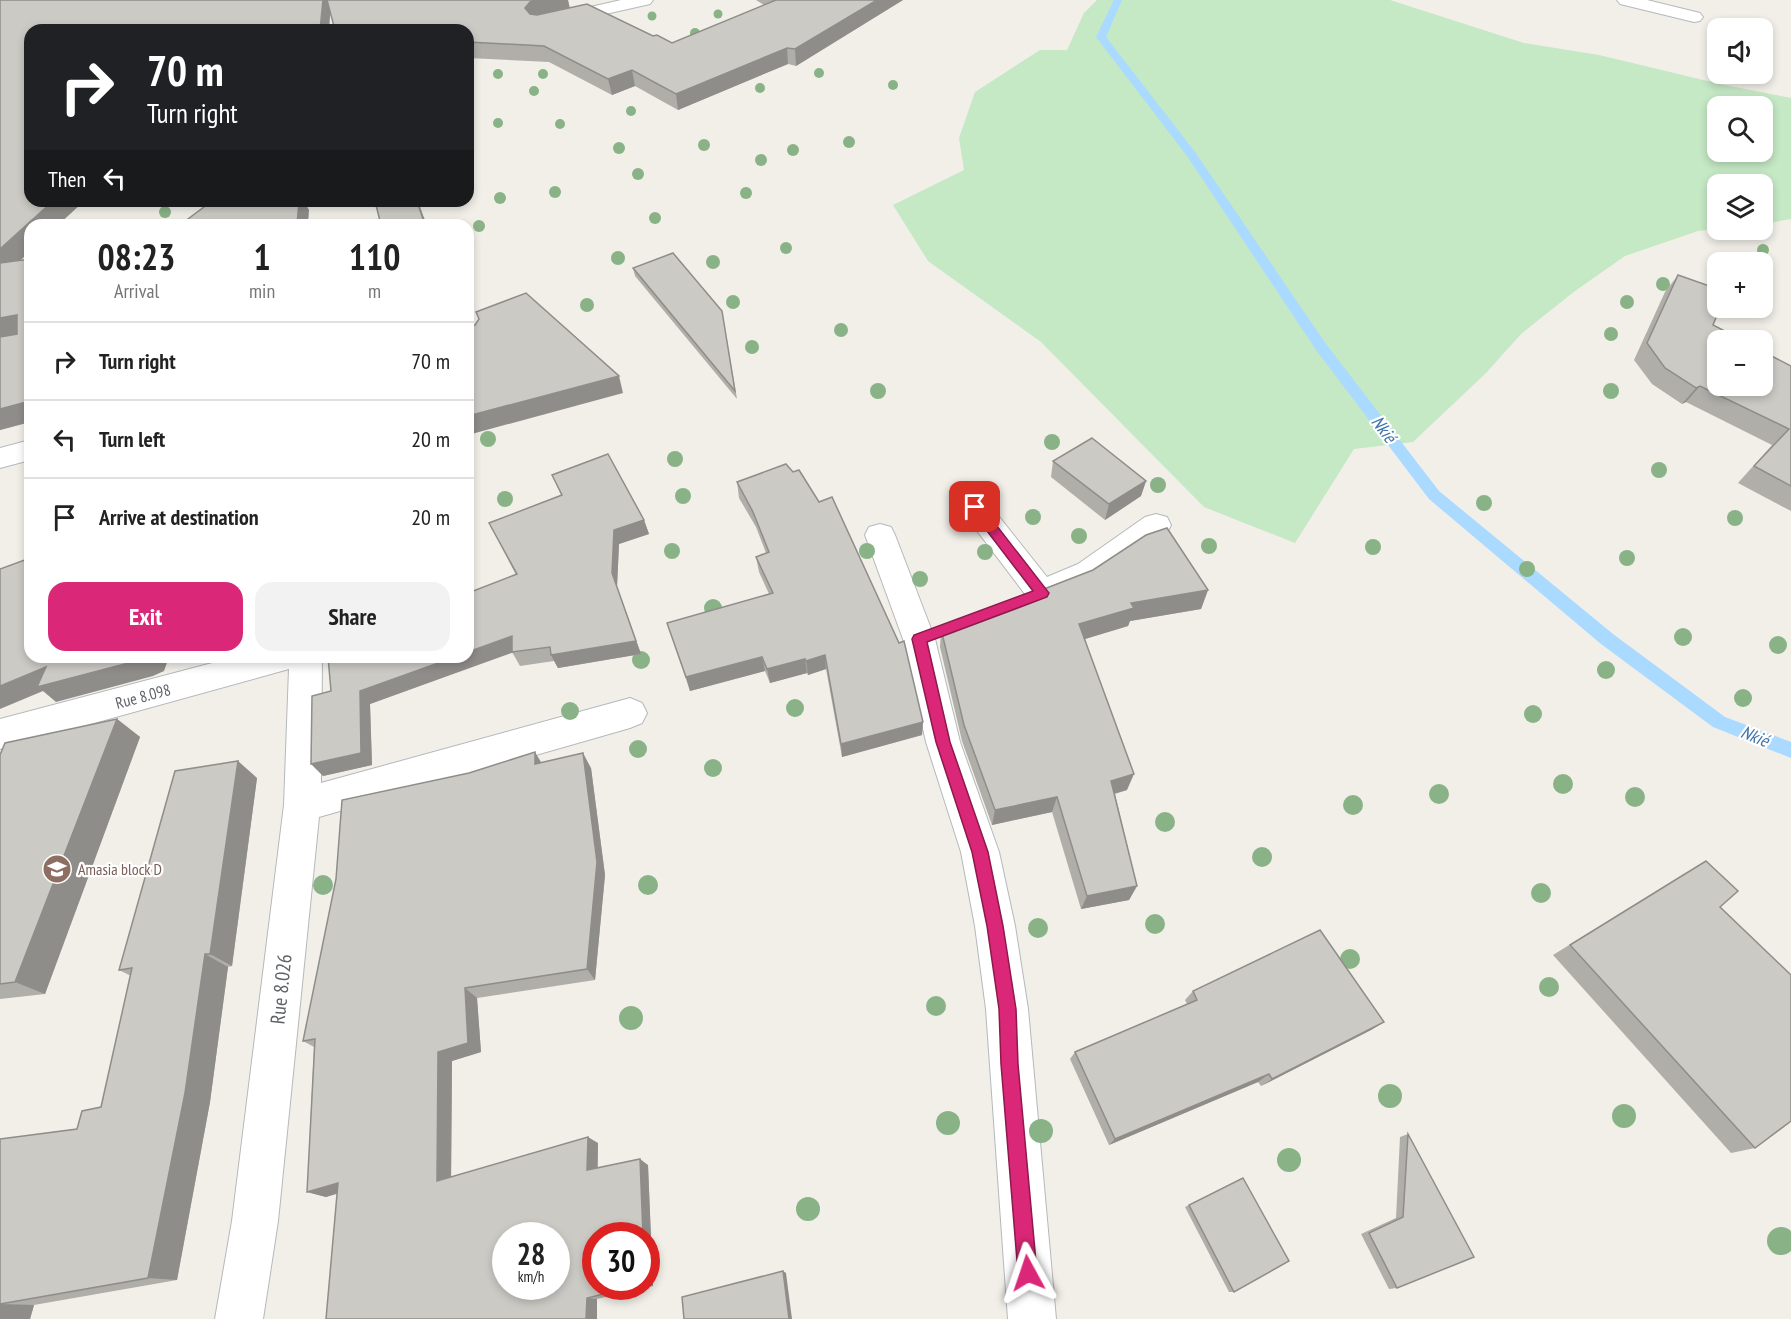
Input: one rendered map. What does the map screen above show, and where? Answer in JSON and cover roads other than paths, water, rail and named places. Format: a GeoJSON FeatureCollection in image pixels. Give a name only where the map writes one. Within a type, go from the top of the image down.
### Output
{"type":"FeatureCollection","features":[{"type":"Feature","properties":{"kind":"street"},"geometry":{"type":"LineString","coordinates":[[541,24],[644,0]]}},
{"type":"Feature","properties":{"kind":"street"},"geometry":{"type":"LineString","coordinates":[[1626,0],[1694,16]]}},
{"type":"Feature","properties":{"kind":"street"},"geometry":{"type":"LineString","coordinates":[[0,458],[24,452]]}},
{"type":"Feature","properties":{"kind":"street"},"geometry":{"type":"LineString","coordinates":[[975,507],[1031,597],[1089,572],[1155,525]]}},
{"type":"Feature","properties":{"kind":"street"},"geometry":{"type":"LineString","coordinates":[[880,535],[930,635],[943,742],[980,852],[995,926],[1007,1009],[1032,1319]]}},
{"type":"Feature","properties":{"kind":"street","name":"Rue 8.098"},"geometry":{"type":"LineString","coordinates":[[0,734],[264,663]]}},
{"type":"Feature","properties":{"kind":"street","name":"Rue 8.026"},"geometry":{"type":"LineString","coordinates":[[239,1319],[255,1221],[302,805],[306,663]]}},
{"type":"Feature","properties":{"kind":"street"},"geometry":{"type":"LineString","coordinates":[[302,805],[630,713]]}},
{"type":"Feature","properties":{"kind":"waterway","name":"Nkié"},"geometry":{"type":"LineString","coordinates":[[1118,0],[1101,37],[1191,154],[1321,347],[1434,495],[1607,639],[1719,722],[1791,750]]}},
{"type":"Feature","properties":{"kind":"place","name":"Amasia block D"},"geometry":{"type":"Point","coordinates":[57,869]}}]}
